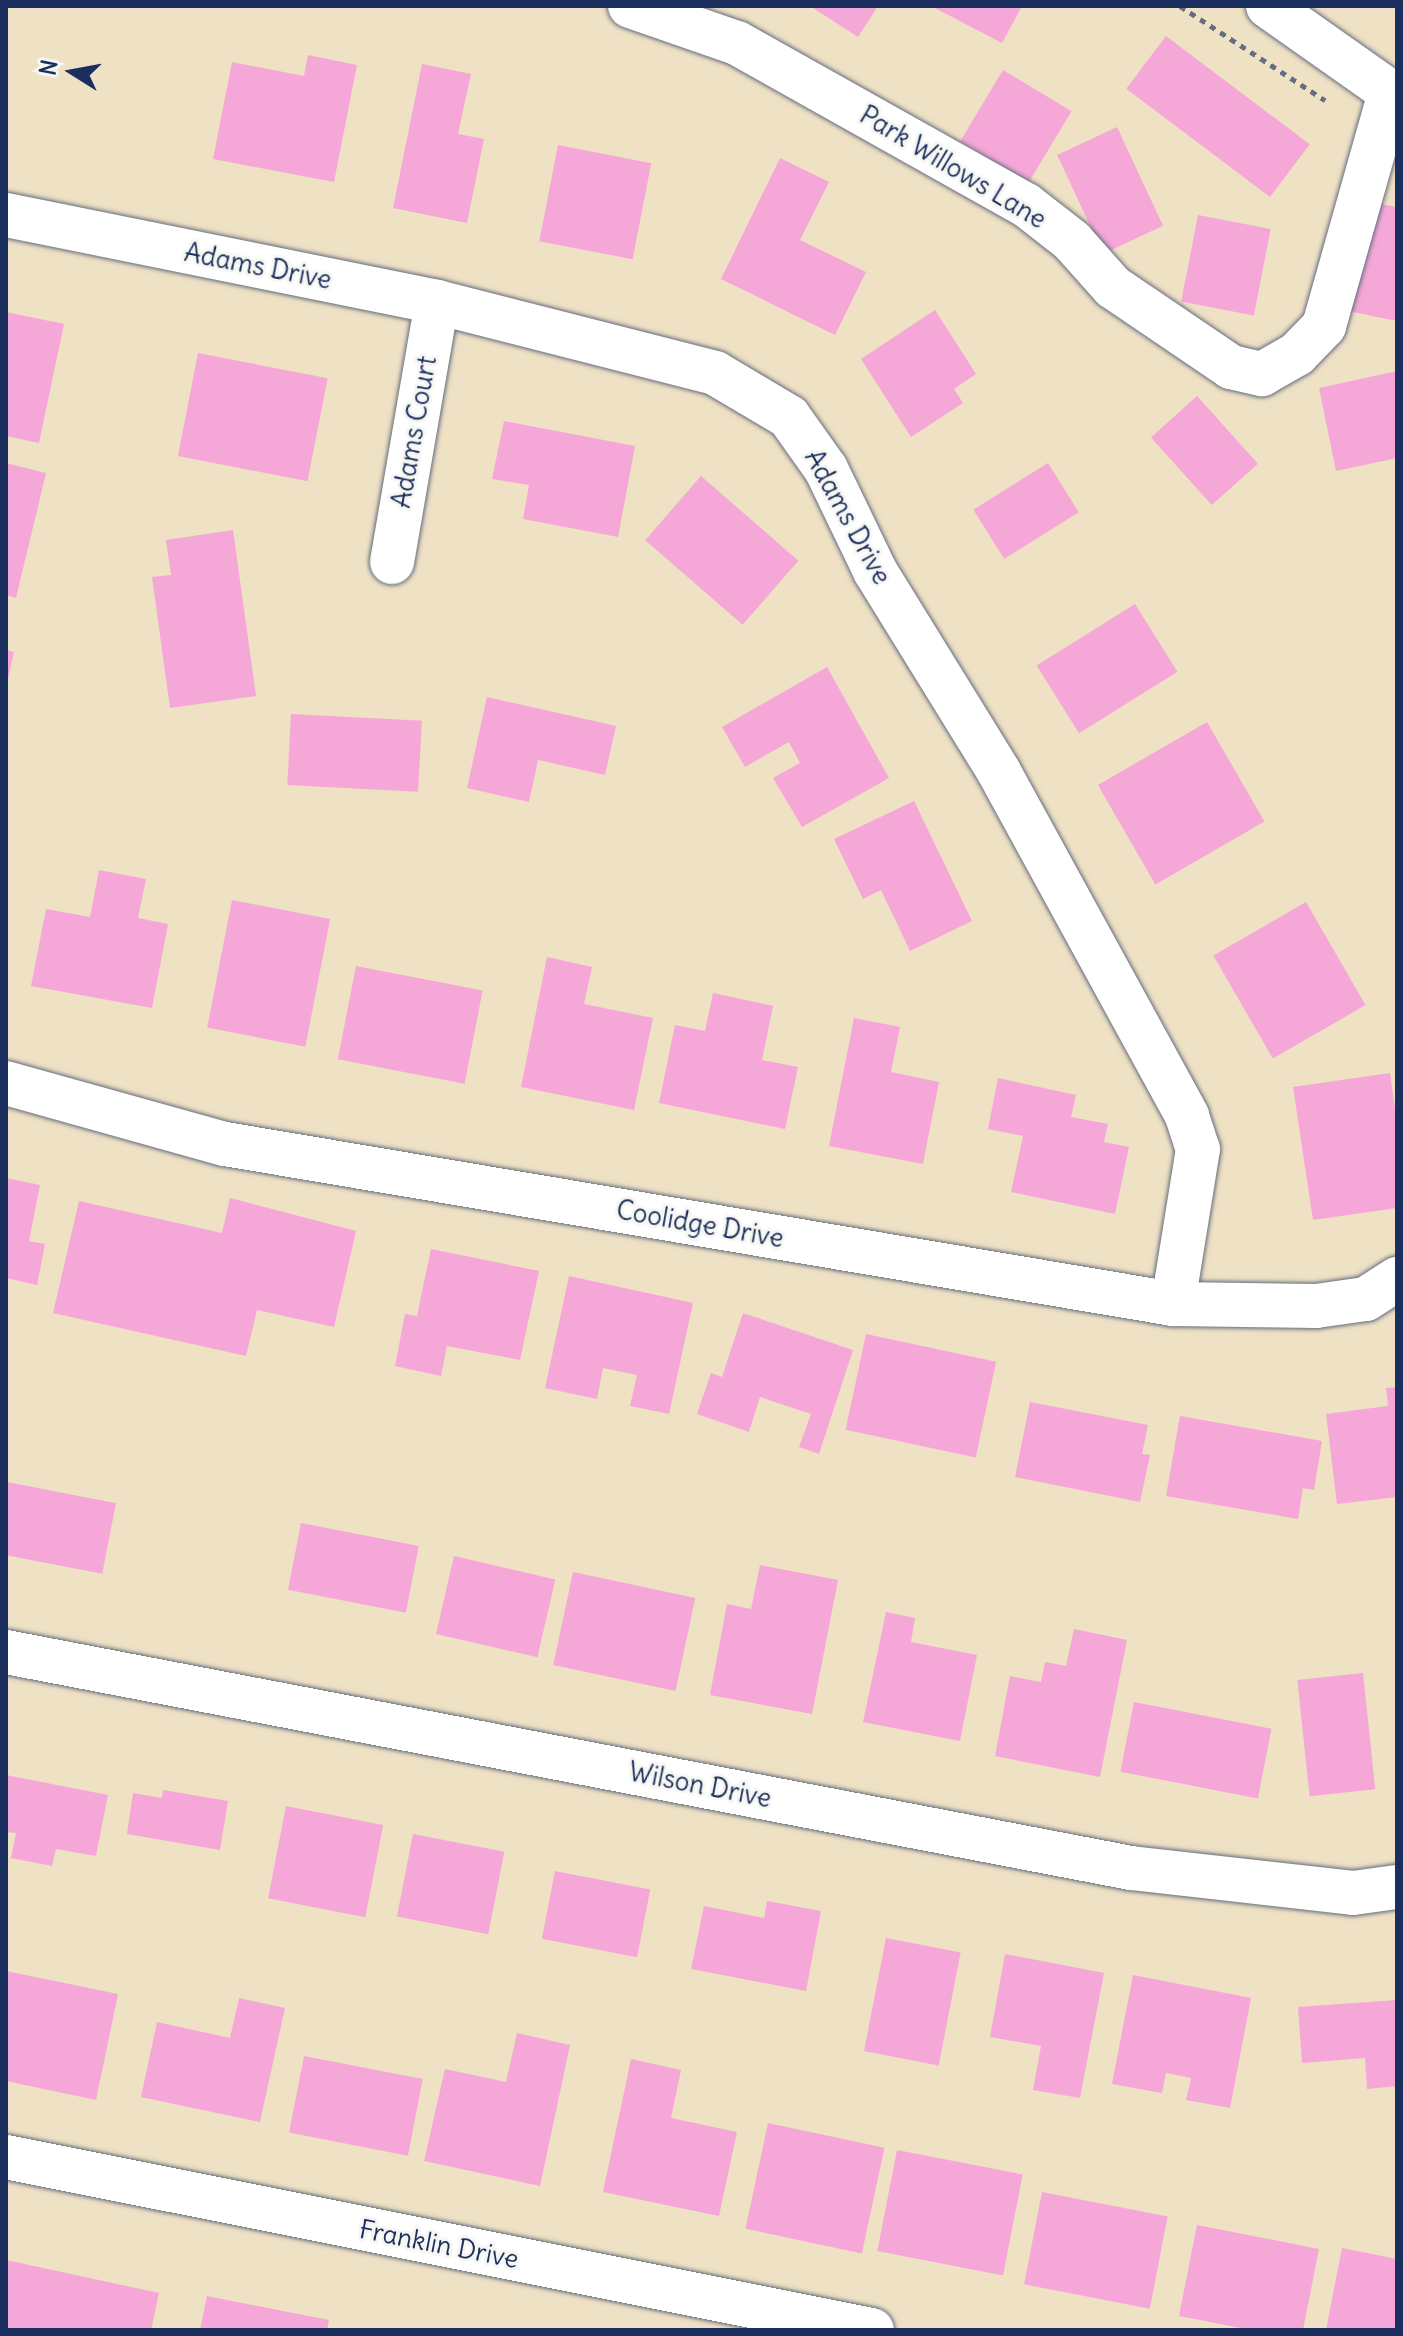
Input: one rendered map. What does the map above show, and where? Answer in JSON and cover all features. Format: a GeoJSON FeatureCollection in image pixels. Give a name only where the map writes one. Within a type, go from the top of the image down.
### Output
{"type":"FeatureCollection","features":[{"type":"Feature","properties":{"kind":"street","name":"Park Willows Lane"},"geometry":{"type":"LineString","coordinates":[[630,6],[737,43],[1026,205],[1072,241],[1113,287],[1231,367],[1262,374],[1297,354],[1324,326],[1394,95]]}},
{"type":"Feature","properties":{"kind":"street"},"geometry":{"type":"LineString","coordinates":[[1268,6],[1394,95]]}},
{"type":"Feature","properties":{"kind":"street","name":"Adams Drive"},"geometry":{"type":"LineString","coordinates":[[6,215],[437,302],[715,373],[789,417],[826,469],[875,571],[999,772],[1187,1116],[1198,1149],[1173,1304]]}},
{"type":"Feature","properties":{"kind":"street","name":"Adams Court"},"geometry":{"type":"LineString","coordinates":[[392,562],[437,302]]}},
{"type":"Feature","properties":{"kind":"street","name":"Coolidge Drive"},"geometry":{"type":"LineString","coordinates":[[6,1083],[225,1144],[1173,1304],[1316,1306],[1366,1299],[1397,1279]]}},
{"type":"Feature","properties":{"kind":"street","name":"Wilson Drive"},"geometry":{"type":"LineString","coordinates":[[6,1652],[1131,1868],[1353,1893],[1397,1887]]}},
{"type":"Feature","properties":{"kind":"street","name":"Franklin Drive"},"geometry":{"type":"LineString","coordinates":[[6,2157],[872,2330]]}},
{"type":"Feature","properties":{"kind":"path"},"geometry":{"type":"LineString","coordinates":[[1180,6],[1331,104]]}},
{"type":"Feature","properties":{"kind":"building"},"geometry":{"type":"Polygon","coordinates":[[[810,6],[878,6],[858,37],[810,6]]]}},
{"type":"Feature","properties":{"kind":"building"},"geometry":{"type":"Polygon","coordinates":[[[931,6],[1022,6],[1002,43],[931,6]]]}},
{"type":"Feature","properties":{"kind":"building"},"geometry":{"type":"Polygon","coordinates":[[[1166,36],[1310,144],[1270,197],[1126,89],[1166,36]]]}},
{"type":"Feature","properties":{"kind":"building"},"geometry":{"type":"Polygon","coordinates":[[[308,55],[357,65],[334,182],[213,159],[232,62],[304,76],[308,55]]]}},
{"type":"Feature","properties":{"kind":"building"},"geometry":{"type":"Polygon","coordinates":[[[422,64],[471,74],[458,134],[484,139],[467,223],[393,208],[422,64]]]}},
{"type":"Feature","properties":{"kind":"building"},"geometry":{"type":"Polygon","coordinates":[[[1003,70],[1072,111],[1029,182],[960,141],[1003,70]]]}},
{"type":"Feature","properties":{"kind":"building"},"geometry":{"type":"Polygon","coordinates":[[[1117,127],[1163,226],[1103,254],[1057,155],[1117,127]]]}},
{"type":"Feature","properties":{"kind":"building"},"geometry":{"type":"Polygon","coordinates":[[[558,145],[651,163],[633,259],[539,241],[558,145]]]}},
{"type":"Feature","properties":{"kind":"building"},"geometry":{"type":"Polygon","coordinates":[[[780,158],[829,182],[800,240],[866,272],[835,335],[721,279],[780,158]]]}},
{"type":"Feature","properties":{"kind":"building"},"geometry":{"type":"Polygon","coordinates":[[[1369,202],[1397,207],[1397,321],[1348,311],[1369,202]]]}},
{"type":"Feature","properties":{"kind":"building"},"geometry":{"type":"Polygon","coordinates":[[[1198,215],[1271,229],[1254,316],[1181,301],[1198,215]]]}},
{"type":"Feature","properties":{"kind":"building"},"geometry":{"type":"Polygon","coordinates":[[[935,310],[976,374],[954,389],[963,403],[911,437],[861,359],[935,310]]]}},
{"type":"Feature","properties":{"kind":"building"},"geometry":{"type":"Polygon","coordinates":[[[6,312],[64,324],[39,443],[6,436],[6,312]]]}},
{"type":"Feature","properties":{"kind":"building"},"geometry":{"type":"Polygon","coordinates":[[[198,353],[328,378],[308,481],[178,456],[198,353]]]}},
{"type":"Feature","properties":{"kind":"building"},"geometry":{"type":"Polygon","coordinates":[[[1397,371],[1397,458],[1336,471],[1319,388],[1397,371]]]}},
{"type":"Feature","properties":{"kind":"building"},"geometry":{"type":"Polygon","coordinates":[[[1197,396],[1258,464],[1212,505],[1151,437],[1197,396]]]}},
{"type":"Feature","properties":{"kind":"building"},"geometry":{"type":"Polygon","coordinates":[[[504,421],[635,446],[618,537],[523,519],[529,485],[492,479],[504,421]]]}},
{"type":"Feature","properties":{"kind":"building"},"geometry":{"type":"Polygon","coordinates":[[[6,463],[46,473],[16,598],[6,595],[6,463]]]}},
{"type":"Feature","properties":{"kind":"building"},"geometry":{"type":"Polygon","coordinates":[[[1048,463],[1079,512],[1004,559],[973,510],[1048,463]]]}},
{"type":"Feature","properties":{"kind":"building"},"geometry":{"type":"Polygon","coordinates":[[[701,476],[798,561],[743,625],[645,540],[701,476]]]}},
{"type":"Feature","properties":{"kind":"building"},"geometry":{"type":"Polygon","coordinates":[[[233,530],[256,696],[170,708],[152,577],[171,575],[166,540],[233,530]]]}},
{"type":"Feature","properties":{"kind":"building"},"geometry":{"type":"Polygon","coordinates":[[[1135,604],[1177,672],[1079,733],[1037,665],[1135,604]]]}},
{"type":"Feature","properties":{"kind":"building"},"geometry":{"type":"Polygon","coordinates":[[[6,650],[14,652],[7,683],[6,683],[6,650]]]}},
{"type":"Feature","properties":{"kind":"building"},"geometry":{"type":"Polygon","coordinates":[[[827,667],[889,778],[802,827],[773,778],[800,763],[789,742],[745,767],[722,727],[827,667]]]}},
{"type":"Feature","properties":{"kind":"building"},"geometry":{"type":"Polygon","coordinates":[[[487,697],[616,726],[605,775],[538,760],[529,802],[467,788],[487,697]]]}},
{"type":"Feature","properties":{"kind":"building"},"geometry":{"type":"Polygon","coordinates":[[[291,714],[422,721],[418,792],[287,785],[291,714]]]}},
{"type":"Feature","properties":{"kind":"building"},"geometry":{"type":"Polygon","coordinates":[[[1207,722],[1264,822],[1155,885],[1098,785],[1207,722]]]}},
{"type":"Feature","properties":{"kind":"building"},"geometry":{"type":"Polygon","coordinates":[[[914,801],[972,921],[910,951],[881,890],[863,899],[834,839],[914,801]]]}},
{"type":"Feature","properties":{"kind":"building"},"geometry":{"type":"Polygon","coordinates":[[[99,870],[146,879],[138,918],[168,924],[152,1008],[31,986],[46,909],[90,917],[99,870]]]}},
{"type":"Feature","properties":{"kind":"building"},"geometry":{"type":"Polygon","coordinates":[[[232,900],[330,919],[305,1047],[207,1028],[232,900]]]}},
{"type":"Feature","properties":{"kind":"building"},"geometry":{"type":"Polygon","coordinates":[[[1306,902],[1366,1005],[1273,1059],[1213,956],[1306,902]]]}},
{"type":"Feature","properties":{"kind":"building"},"geometry":{"type":"Polygon","coordinates":[[[547,957],[592,967],[584,1004],[653,1018],[634,1110],[521,1087],[547,957]]]}},
{"type":"Feature","properties":{"kind":"building"},"geometry":{"type":"Polygon","coordinates":[[[356,966],[483,991],[465,1084],[338,1059],[356,966]]]}},
{"type":"Feature","properties":{"kind":"building"},"geometry":{"type":"Polygon","coordinates":[[[713,993],[773,1006],[762,1060],[798,1067],[785,1129],[659,1103],[675,1025],[705,1031],[713,993]]]}},
{"type":"Feature","properties":{"kind":"building"},"geometry":{"type":"Polygon","coordinates":[[[854,1018],[900,1027],[891,1072],[939,1082],[923,1164],[829,1146],[854,1018]]]}},
{"type":"Feature","properties":{"kind":"building"},"geometry":{"type":"Polygon","coordinates":[[[1390,1073],[1397,1123],[1397,1208],[1313,1220],[1293,1087],[1390,1073]]]}},
{"type":"Feature","properties":{"kind":"building"},"geometry":{"type":"Polygon","coordinates":[[[998,1078],[1076,1095],[1071,1117],[1108,1124],[1104,1142],[1129,1147],[1115,1214],[1011,1192],[1023,1136],[988,1129],[998,1078]]]}},
{"type":"Feature","properties":{"kind":"building"},"geometry":{"type":"Polygon","coordinates":[[[6,1178],[40,1185],[29,1241],[45,1244],[37,1285],[6,1278],[6,1178]]]}},
{"type":"Feature","properties":{"kind":"building"},"geometry":{"type":"Polygon","coordinates":[[[230,1198],[356,1231],[334,1327],[257,1310],[246,1356],[53,1313],[79,1201],[222,1233],[230,1198]]]}},
{"type":"Feature","properties":{"kind":"building"},"geometry":{"type":"Polygon","coordinates":[[[431,1249],[539,1271],[520,1360],[447,1346],[441,1376],[395,1366],[405,1314],[417,1316],[431,1249]]]}},
{"type":"Feature","properties":{"kind":"building"},"geometry":{"type":"Polygon","coordinates":[[[569,1276],[693,1303],[669,1414],[630,1406],[637,1375],[603,1368],[597,1399],[545,1388],[569,1276]]]}},
{"type":"Feature","properties":{"kind":"building"},"geometry":{"type":"Polygon","coordinates":[[[743,1313],[853,1350],[819,1454],[799,1447],[811,1414],[760,1397],[749,1432],[697,1414],[711,1373],[722,1377],[743,1313]]]}},
{"type":"Feature","properties":{"kind":"building"},"geometry":{"type":"Polygon","coordinates":[[[866,1334],[996,1362],[976,1458],[846,1430],[866,1334]]]}},
{"type":"Feature","properties":{"kind":"building"},"geometry":{"type":"Polygon","coordinates":[[[1397,1387],[1397,1497],[1337,1504],[1326,1414],[1388,1406],[1386,1388],[1397,1387]]]}},
{"type":"Feature","properties":{"kind":"building"},"geometry":{"type":"Polygon","coordinates":[[[1030,1402],[1148,1425],[1142,1454],[1150,1455],[1140,1502],[1015,1477],[1030,1402]]]}},
{"type":"Feature","properties":{"kind":"building"},"geometry":{"type":"Polygon","coordinates":[[[1180,1416],[1322,1441],[1314,1490],[1303,1488],[1298,1519],[1166,1496],[1180,1416]]]}},
{"type":"Feature","properties":{"kind":"building"},"geometry":{"type":"Polygon","coordinates":[[[7,1482],[116,1503],[102,1574],[6,1555],[7,1482]]]}},
{"type":"Feature","properties":{"kind":"building"},"geometry":{"type":"Polygon","coordinates":[[[301,1523],[419,1546],[406,1613],[288,1590],[301,1523]]]}},
{"type":"Feature","properties":{"kind":"building"},"geometry":{"type":"Polygon","coordinates":[[[454,1556],[555,1579],[537,1657],[436,1634],[454,1556]]]}},
{"type":"Feature","properties":{"kind":"building"},"geometry":{"type":"Polygon","coordinates":[[[760,1565],[838,1580],[812,1714],[710,1695],[727,1604],[751,1609],[760,1565]]]}},
{"type":"Feature","properties":{"kind":"building"},"geometry":{"type":"Polygon","coordinates":[[[573,1572],[695,1598],[676,1691],[553,1665],[573,1572]]]}},
{"type":"Feature","properties":{"kind":"building"},"geometry":{"type":"Polygon","coordinates":[[[886,1612],[915,1618],[911,1642],[977,1655],[960,1741],[863,1722],[886,1612]]]}},
{"type":"Feature","properties":{"kind":"building"},"geometry":{"type":"Polygon","coordinates":[[[1074,1629],[1127,1640],[1100,1777],[995,1756],[1010,1676],[1041,1682],[1045,1662],[1066,1666],[1074,1629]]]}},
{"type":"Feature","properties":{"kind":"building"},"geometry":{"type":"Polygon","coordinates":[[[1363,1673],[1375,1789],[1310,1796],[1297,1680],[1363,1673]]]}},
{"type":"Feature","properties":{"kind":"building"},"geometry":{"type":"Polygon","coordinates":[[[1134,1702],[1271,1729],[1258,1798],[1120,1772],[1134,1702]]]}},
{"type":"Feature","properties":{"kind":"building"},"geometry":{"type":"Polygon","coordinates":[[[6,1775],[108,1795],[96,1856],[56,1849],[52,1866],[11,1858],[16,1833],[6,1832],[6,1775]]]}},
{"type":"Feature","properties":{"kind":"building"},"geometry":{"type":"Polygon","coordinates":[[[163,1790],[228,1801],[220,1850],[127,1834],[133,1793],[162,1798],[163,1790]]]}},
{"type":"Feature","properties":{"kind":"building"},"geometry":{"type":"Polygon","coordinates":[[[286,1806],[383,1825],[365,1917],[268,1898],[286,1806]]]}},
{"type":"Feature","properties":{"kind":"building"},"geometry":{"type":"Polygon","coordinates":[[[413,1834],[504,1852],[488,1934],[397,1916],[413,1834]]]}},
{"type":"Feature","properties":{"kind":"building"},"geometry":{"type":"Polygon","coordinates":[[[555,1871],[650,1890],[637,1957],[542,1939],[555,1871]]]}},
{"type":"Feature","properties":{"kind":"building"},"geometry":{"type":"Polygon","coordinates":[[[767,1901],[821,1911],[806,1991],[691,1969],[704,1906],[764,1918],[767,1901]]]}},
{"type":"Feature","properties":{"kind":"building"},"geometry":{"type":"Polygon","coordinates":[[[886,1938],[961,1953],[939,2065],[864,2051],[886,1938]]]}},
{"type":"Feature","properties":{"kind":"building"},"geometry":{"type":"Polygon","coordinates":[[[1005,1954],[1104,1973],[1080,2098],[1033,2090],[1041,2046],[990,2037],[1005,1954]]]}},
{"type":"Feature","properties":{"kind":"building"},"geometry":{"type":"Polygon","coordinates":[[[6,1971],[118,1994],[96,2100],[6,2081],[6,1971]]]}},
{"type":"Feature","properties":{"kind":"building"},"geometry":{"type":"Polygon","coordinates":[[[1133,1975],[1251,1998],[1230,2108],[1186,2100],[1191,2078],[1166,2073],[1162,2093],[1112,2084],[1133,1975]]]}},
{"type":"Feature","properties":{"kind":"building"},"geometry":{"type":"Polygon","coordinates":[[[239,1998],[285,2008],[260,2122],[141,2097],[157,2022],[230,2038],[239,1998]]]}},
{"type":"Feature","properties":{"kind":"building"},"geometry":{"type":"Polygon","coordinates":[[[1397,2000],[1397,2086],[1367,2089],[1365,2058],[1302,2063],[1298,2007],[1397,2000]]]}},
{"type":"Feature","properties":{"kind":"building"},"geometry":{"type":"Polygon","coordinates":[[[517,2033],[570,2045],[540,2186],[424,2161],[445,2069],[506,2082],[517,2033]]]}},
{"type":"Feature","properties":{"kind":"building"},"geometry":{"type":"Polygon","coordinates":[[[304,2056],[423,2079],[408,2156],[289,2133],[304,2056]]]}},
{"type":"Feature","properties":{"kind":"building"},"geometry":{"type":"Polygon","coordinates":[[[631,2059],[681,2070],[671,2118],[737,2132],[719,2216],[603,2192],[631,2059]]]}},
{"type":"Feature","properties":{"kind":"building"},"geometry":{"type":"Polygon","coordinates":[[[768,2123],[884,2148],[862,2253],[746,2229],[768,2123]]]}},
{"type":"Feature","properties":{"kind":"building"},"geometry":{"type":"Polygon","coordinates":[[[897,2150],[1023,2174],[1003,2276],[877,2251],[897,2150]]]}},
{"type":"Feature","properties":{"kind":"building"},"geometry":{"type":"Polygon","coordinates":[[[1042,2192],[1168,2216],[1150,2309],[1024,2284],[1042,2192]]]}},
{"type":"Feature","properties":{"kind":"building"},"geometry":{"type":"Polygon","coordinates":[[[1197,2225],[1319,2249],[1303,2330],[1251,2330],[1179,2316],[1197,2225]]]}},
{"type":"Feature","properties":{"kind":"building"},"geometry":{"type":"Polygon","coordinates":[[[1342,2248],[1397,2259],[1397,2330],[1326,2330],[1342,2248]]]}},
{"type":"Feature","properties":{"kind":"building"},"geometry":{"type":"Polygon","coordinates":[[[6,2260],[159,2293],[151,2330],[6,2330],[6,2260]]]}},
{"type":"Feature","properties":{"kind":"building"},"geometry":{"type":"Polygon","coordinates":[[[207,2296],[329,2320],[327,2330],[200,2330],[207,2296]]]}}]}
